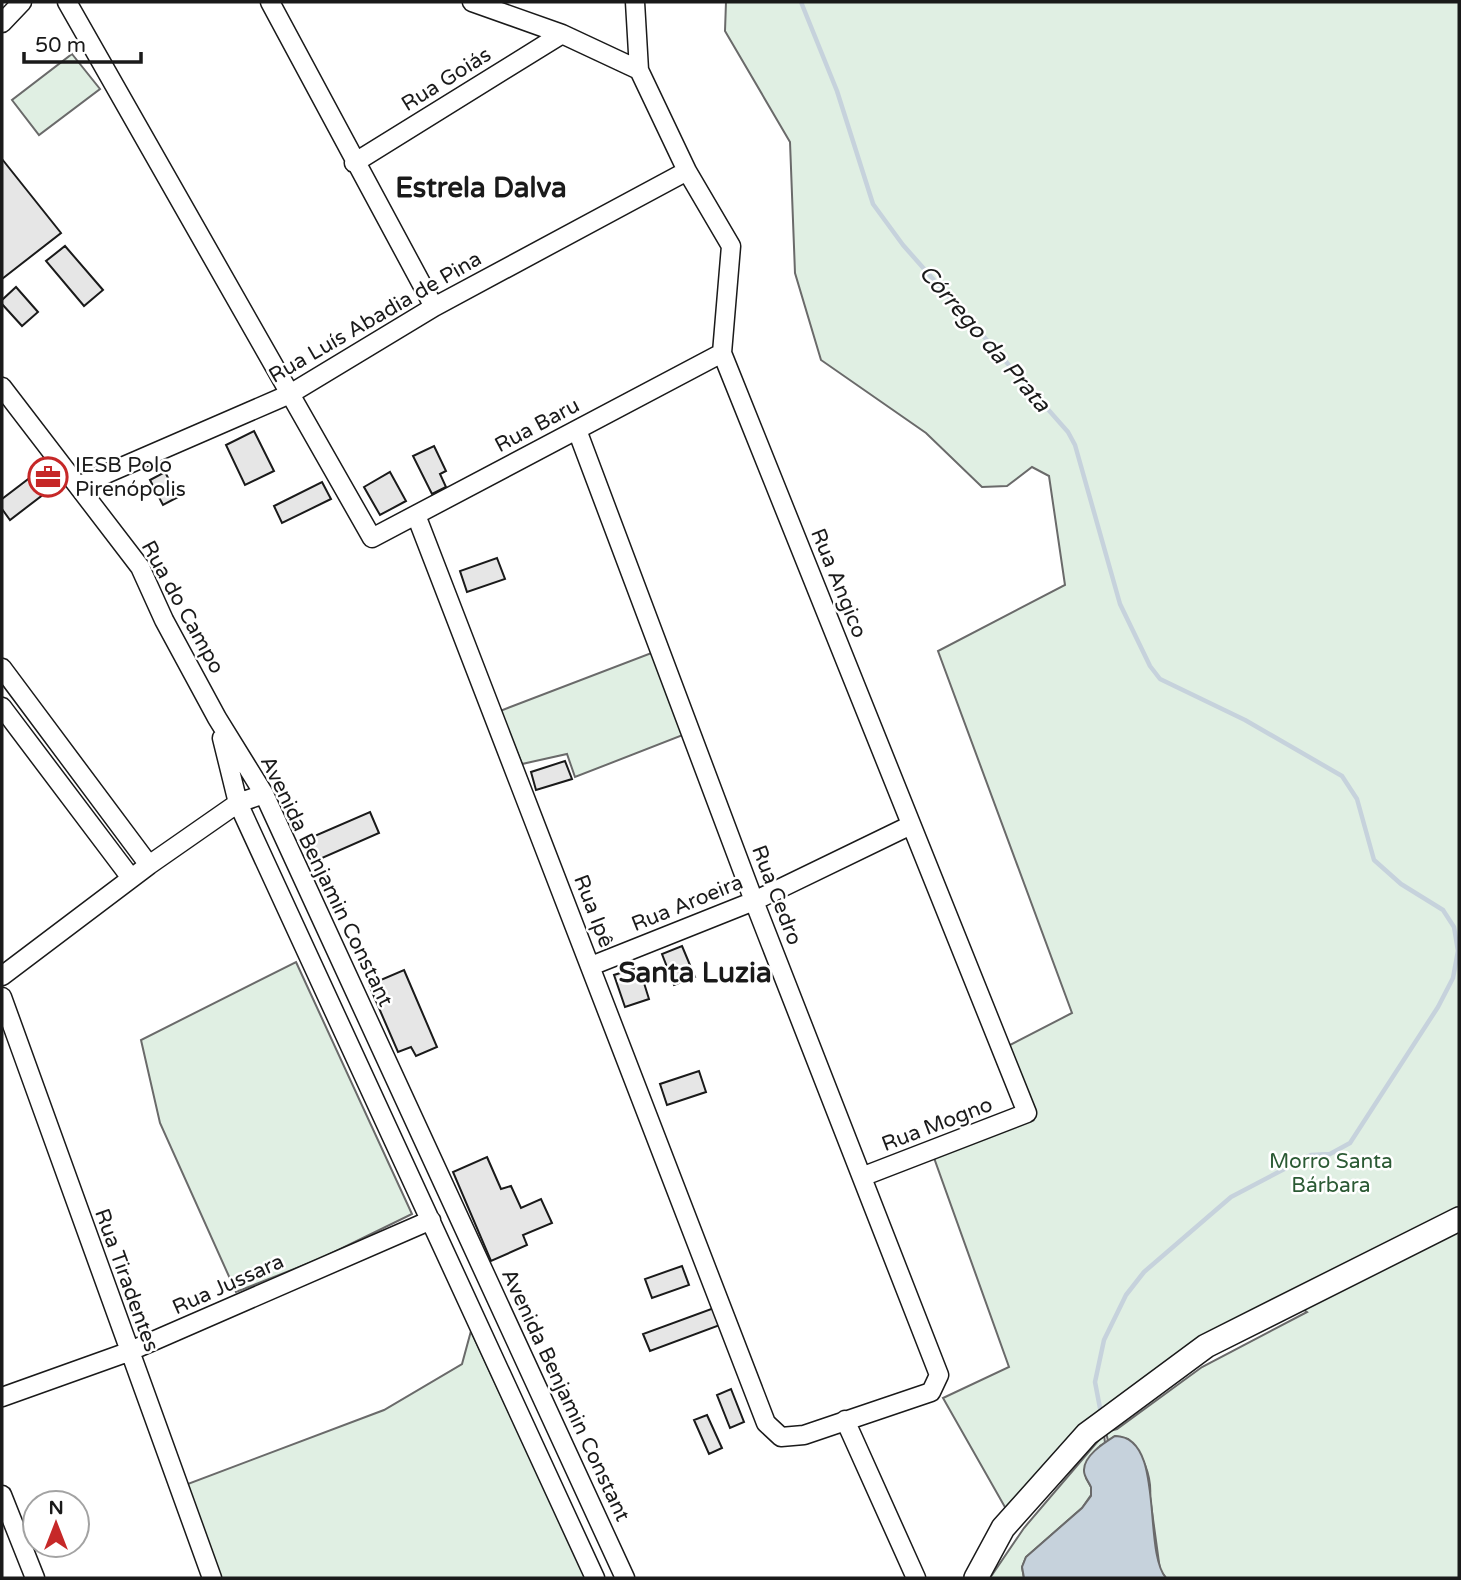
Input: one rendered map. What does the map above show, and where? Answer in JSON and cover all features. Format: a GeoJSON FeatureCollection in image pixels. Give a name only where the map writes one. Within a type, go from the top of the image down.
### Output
{"type":"FeatureCollection","features":[{"type":"Feature","properties":{"kind":"main road"},"geometry":{"type":"LineString","coordinates":[[974,1577],[1003,1528],[1087,1434],[1185,1361],[1206,1346],[1459,1219]]}},
{"type":"Feature","properties":{"kind":"street"},"geometry":{"type":"LineString","coordinates":[[2,23],[22,2]]}},
{"type":"Feature","properties":{"kind":"street"},"geometry":{"type":"LineString","coordinates":[[67,2],[290,394]]}},
{"type":"Feature","properties":{"kind":"street"},"geometry":{"type":"LineString","coordinates":[[270,2],[354,163],[434,307]]}},
{"type":"Feature","properties":{"kind":"street"},"geometry":{"type":"LineString","coordinates":[[472,2],[562,34],[639,70],[635,2]]}},
{"type":"Feature","properties":{"kind":"street","name":"Rua Goiás"},"geometry":{"type":"LineString","coordinates":[[354,163],[562,34]]}},
{"type":"Feature","properties":{"kind":"street","name":"Rua Angico"},"geometry":{"type":"LineString","coordinates":[[639,70],[688,171],[731,246],[722,353],[1027,1113]]}},
{"type":"Feature","properties":{"kind":"street","name":"Rua Luís Abadia de Pina"},"geometry":{"type":"LineString","coordinates":[[78,486],[290,394],[434,307],[688,171]]}},
{"type":"Feature","properties":{"kind":"street","name":"Rua Baru"},"geometry":{"type":"LineString","coordinates":[[290,394],[372,538],[722,353]]}},
{"type":"Feature","properties":{"kind":"street","name":"Rua do Campo"},"geometry":{"type":"LineString","coordinates":[[2,387],[140,567],[164,620],[217,718]]}},
{"type":"Feature","properties":{"kind":"street","name":"Rua Cedro"},"geometry":{"type":"LineString","coordinates":[[576,430],[754,901],[864,1177],[939,1375],[931,1392],[845,1420]]}},
{"type":"Feature","properties":{"kind":"street","name":"Rua Ipê"},"geometry":{"type":"LineString","coordinates":[[416,514],[766,1423],[781,1437],[804,1435],[845,1420]]}},
{"type":"Feature","properties":{"kind":"street"},"geometry":{"type":"LineString","coordinates":[[4,677],[149,865]]}},
{"type":"Feature","properties":{"kind":"street"},"geometry":{"type":"LineString","coordinates":[[2,708],[131,878]]}},
{"type":"Feature","properties":{"kind":"street","name":"Avenida Benjamin Constant"},"geometry":{"type":"LineString","coordinates":[[217,718],[264,794],[622,1572]]}},
{"type":"Feature","properties":{"kind":"street","name":"Avenida Benjamin Constant"},"geometry":{"type":"LineString","coordinates":[[217,718],[238,803],[595,1578]]}},
{"type":"Feature","properties":{"kind":"street"},"geometry":{"type":"LineString","coordinates":[[2,976],[131,878],[238,803],[264,794]]}},
{"type":"Feature","properties":{"kind":"street","name":"Rua Aroeira"},"geometry":{"type":"LineString","coordinates":[[591,966],[754,901],[911,825]]}},
{"type":"Feature","properties":{"kind":"street","name":"Rua Tiradentes"},"geometry":{"type":"LineString","coordinates":[[2,997],[128,1352],[212,1578]]}},
{"type":"Feature","properties":{"kind":"street"},"geometry":{"type":"LineString","coordinates":[[346,1037],[372,1024]]}},
{"type":"Feature","properties":{"kind":"street","name":"Rua Mogno"},"geometry":{"type":"LineString","coordinates":[[864,1177],[1027,1113]]}},
{"type":"Feature","properties":{"kind":"street","name":"Rua Jussara"},"geometry":{"type":"LineString","coordinates":[[2,1397],[128,1352],[431,1220]]}},
{"type":"Feature","properties":{"kind":"street"},"geometry":{"type":"LineString","coordinates":[[845,1420],[916,1578]]}},
{"type":"Feature","properties":{"kind":"street"},"geometry":{"type":"LineString","coordinates":[[2,1495],[35,1578]]}},
{"type":"Feature","properties":{"kind":"street"},"geometry":{"type":"LineString","coordinates":[[595,1578],[622,1572]]}},
{"type":"Feature","properties":{"kind":"green space","name":"Morro Santa Bárbara"},"geometry":{"type":"Polygon","coordinates":[[[726,2],[1459,2],[1459,1578],[1166,1578],[1160,1570],[1150,1481],[1145,1466],[1128,1439],[1115,1436],[1108,1441],[1106,1432],[1117,1429],[1202,1367],[1307,1312],[1293,1302],[1205,1345],[1010,1516],[943,1398],[1009,1367],[933,1155],[1032,1114],[1006,1047],[1072,1013],[938,651],[1065,585],[1049,476],[1032,467],[1007,486],[982,487],[926,433],[821,360],[795,273],[790,142],[725,31],[726,2]]]}},
{"type":"Feature","properties":{"kind":"green space"},"geometry":{"type":"Polygon","coordinates":[[[72,54],[100,89],[39,135],[12,100],[72,54]]]}},
{"type":"Feature","properties":{"kind":"green space"},"geometry":{"type":"Polygon","coordinates":[[[654,652],[688,733],[575,777],[567,754],[522,764],[500,711],[654,652]]]}},
{"type":"Feature","properties":{"kind":"green space"},"geometry":{"type":"Polygon","coordinates":[[[296,962],[412,1214],[322,1258],[236,1292],[160,1123],[141,1040],[296,962]]]}},
{"type":"Feature","properties":{"kind":"green space"},"geometry":{"type":"Polygon","coordinates":[[[471,1331],[586,1578],[220,1578],[185,1485],[384,1410],[462,1364],[471,1331]]]}},
{"type":"Feature","properties":{"kind":"green space"},"geometry":{"type":"Polygon","coordinates":[[[1104,1434],[1105,1443],[1100,1446],[1086,1478],[1091,1487],[1091,1495],[1082,1508],[1026,1557],[1022,1567],[1024,1578],[990,1578],[1024,1528],[1104,1434]]]}},
{"type":"Feature","properties":{"kind":"shaded area"},"geometry":{"type":"Polygon","coordinates":[[[1115,1436],[1131,1441],[1141,1454],[1151,1496],[1159,1564],[1166,1578],[1024,1578],[1022,1567],[1026,1557],[1082,1508],[1091,1496],[1091,1487],[1084,1473],[1087,1460],[1095,1450],[1115,1436]]]}},
{"type":"Feature","properties":{"kind":"building"},"geometry":{"type":"Polygon","coordinates":[[[2,159],[61,233],[2,279],[2,159]]]}},
{"type":"Feature","properties":{"kind":"building"},"geometry":{"type":"Polygon","coordinates":[[[65,246],[103,290],[84,306],[46,261],[65,246]]]}},
{"type":"Feature","properties":{"kind":"building"},"geometry":{"type":"Polygon","coordinates":[[[16,287],[38,312],[22,326],[2,304],[2,300],[16,287]]]}},
{"type":"Feature","properties":{"kind":"building"},"geometry":{"type":"Polygon","coordinates":[[[254,431],[274,471],[245,485],[226,445],[254,431]]]}},
{"type":"Feature","properties":{"kind":"building"},"geometry":{"type":"Polygon","coordinates":[[[434,446],[446,471],[440,474],[446,487],[432,494],[413,456],[434,446]]]}},
{"type":"Feature","properties":{"kind":"building"},"geometry":{"type":"Polygon","coordinates":[[[48,464],[61,481],[10,520],[2,509],[2,499],[48,464]]]}},
{"type":"Feature","properties":{"kind":"building"},"geometry":{"type":"Polygon","coordinates":[[[165,472],[178,497],[163,505],[150,480],[165,472]]]}},
{"type":"Feature","properties":{"kind":"building"},"geometry":{"type":"Polygon","coordinates":[[[390,472],[406,501],[380,515],[364,487],[390,472]]]}},
{"type":"Feature","properties":{"kind":"building"},"geometry":{"type":"Polygon","coordinates":[[[322,482],[331,499],[282,523],[274,506],[322,482]]]}},
{"type":"Feature","properties":{"kind":"building"},"geometry":{"type":"Polygon","coordinates":[[[497,558],[505,579],[467,592],[460,571],[497,558]]]}},
{"type":"Feature","properties":{"kind":"building"},"geometry":{"type":"Polygon","coordinates":[[[565,761],[572,779],[536,790],[531,772],[565,761]]]}},
{"type":"Feature","properties":{"kind":"building"},"geometry":{"type":"Polygon","coordinates":[[[370,812],[379,833],[313,862],[303,841],[370,812]]]}},
{"type":"Feature","properties":{"kind":"building"},"geometry":{"type":"Polygon","coordinates":[[[682,946],[695,977],[674,985],[662,954],[682,946]]]}},
{"type":"Feature","properties":{"kind":"building"},"geometry":{"type":"Polygon","coordinates":[[[639,967],[649,999],[625,1007],[614,975],[639,967]]]}},
{"type":"Feature","properties":{"kind":"building"},"geometry":{"type":"Polygon","coordinates":[[[404,970],[437,1047],[416,1056],[411,1047],[398,1052],[369,985],[404,970]]]}},
{"type":"Feature","properties":{"kind":"building"},"geometry":{"type":"Polygon","coordinates":[[[699,1071],[706,1092],[667,1105],[660,1084],[699,1071]]]}},
{"type":"Feature","properties":{"kind":"building"},"geometry":{"type":"Polygon","coordinates":[[[487,1157],[501,1189],[511,1186],[521,1208],[541,1199],[552,1223],[523,1235],[527,1245],[491,1261],[453,1172],[487,1157]]]}},
{"type":"Feature","properties":{"kind":"building"},"geometry":{"type":"Polygon","coordinates":[[[682,1266],[689,1285],[652,1298],[645,1279],[682,1266]]]}},
{"type":"Feature","properties":{"kind":"building"},"geometry":{"type":"Polygon","coordinates":[[[714,1308],[720,1325],[650,1351],[643,1334],[714,1308]]]}},
{"type":"Feature","properties":{"kind":"building"},"geometry":{"type":"Polygon","coordinates":[[[731,1389],[744,1422],[730,1428],[717,1395],[731,1389]]]}},
{"type":"Feature","properties":{"kind":"building"},"geometry":{"type":"Polygon","coordinates":[[[707,1415],[722,1448],[709,1454],[694,1420],[707,1415]]]}},
{"type":"Feature","properties":{"kind":"waterway","name":"Córrego da Prata"},"geometry":{"type":"LineString","coordinates":[[801,2],[837,91],[873,204],[903,245],[1068,432],[1075,445],[1120,604],[1150,666],[1160,679],[1245,720],[1342,776],[1357,799],[1374,860],[1401,884],[1443,910],[1454,927],[1458,951],[1453,978],[1438,1007],[1350,1143],[1330,1154],[1311,1155],[1231,1197],[1144,1272],[1126,1295],[1104,1340],[1095,1382],[1100,1408]]}},
{"type":"Feature","properties":{"kind":"place","name":"IESB Polo Pirenópolis"},"geometry":{"type":"Point","coordinates":[48,477]}},
{"type":"Feature","properties":{"kind":"district","name":"Estrela Dalva"},"geometry":{"type":"Point","coordinates":[481,187]}},
{"type":"Feature","properties":{"kind":"district","name":"Santa Luzia"},"geometry":{"type":"Point","coordinates":[695,972]}}]}
